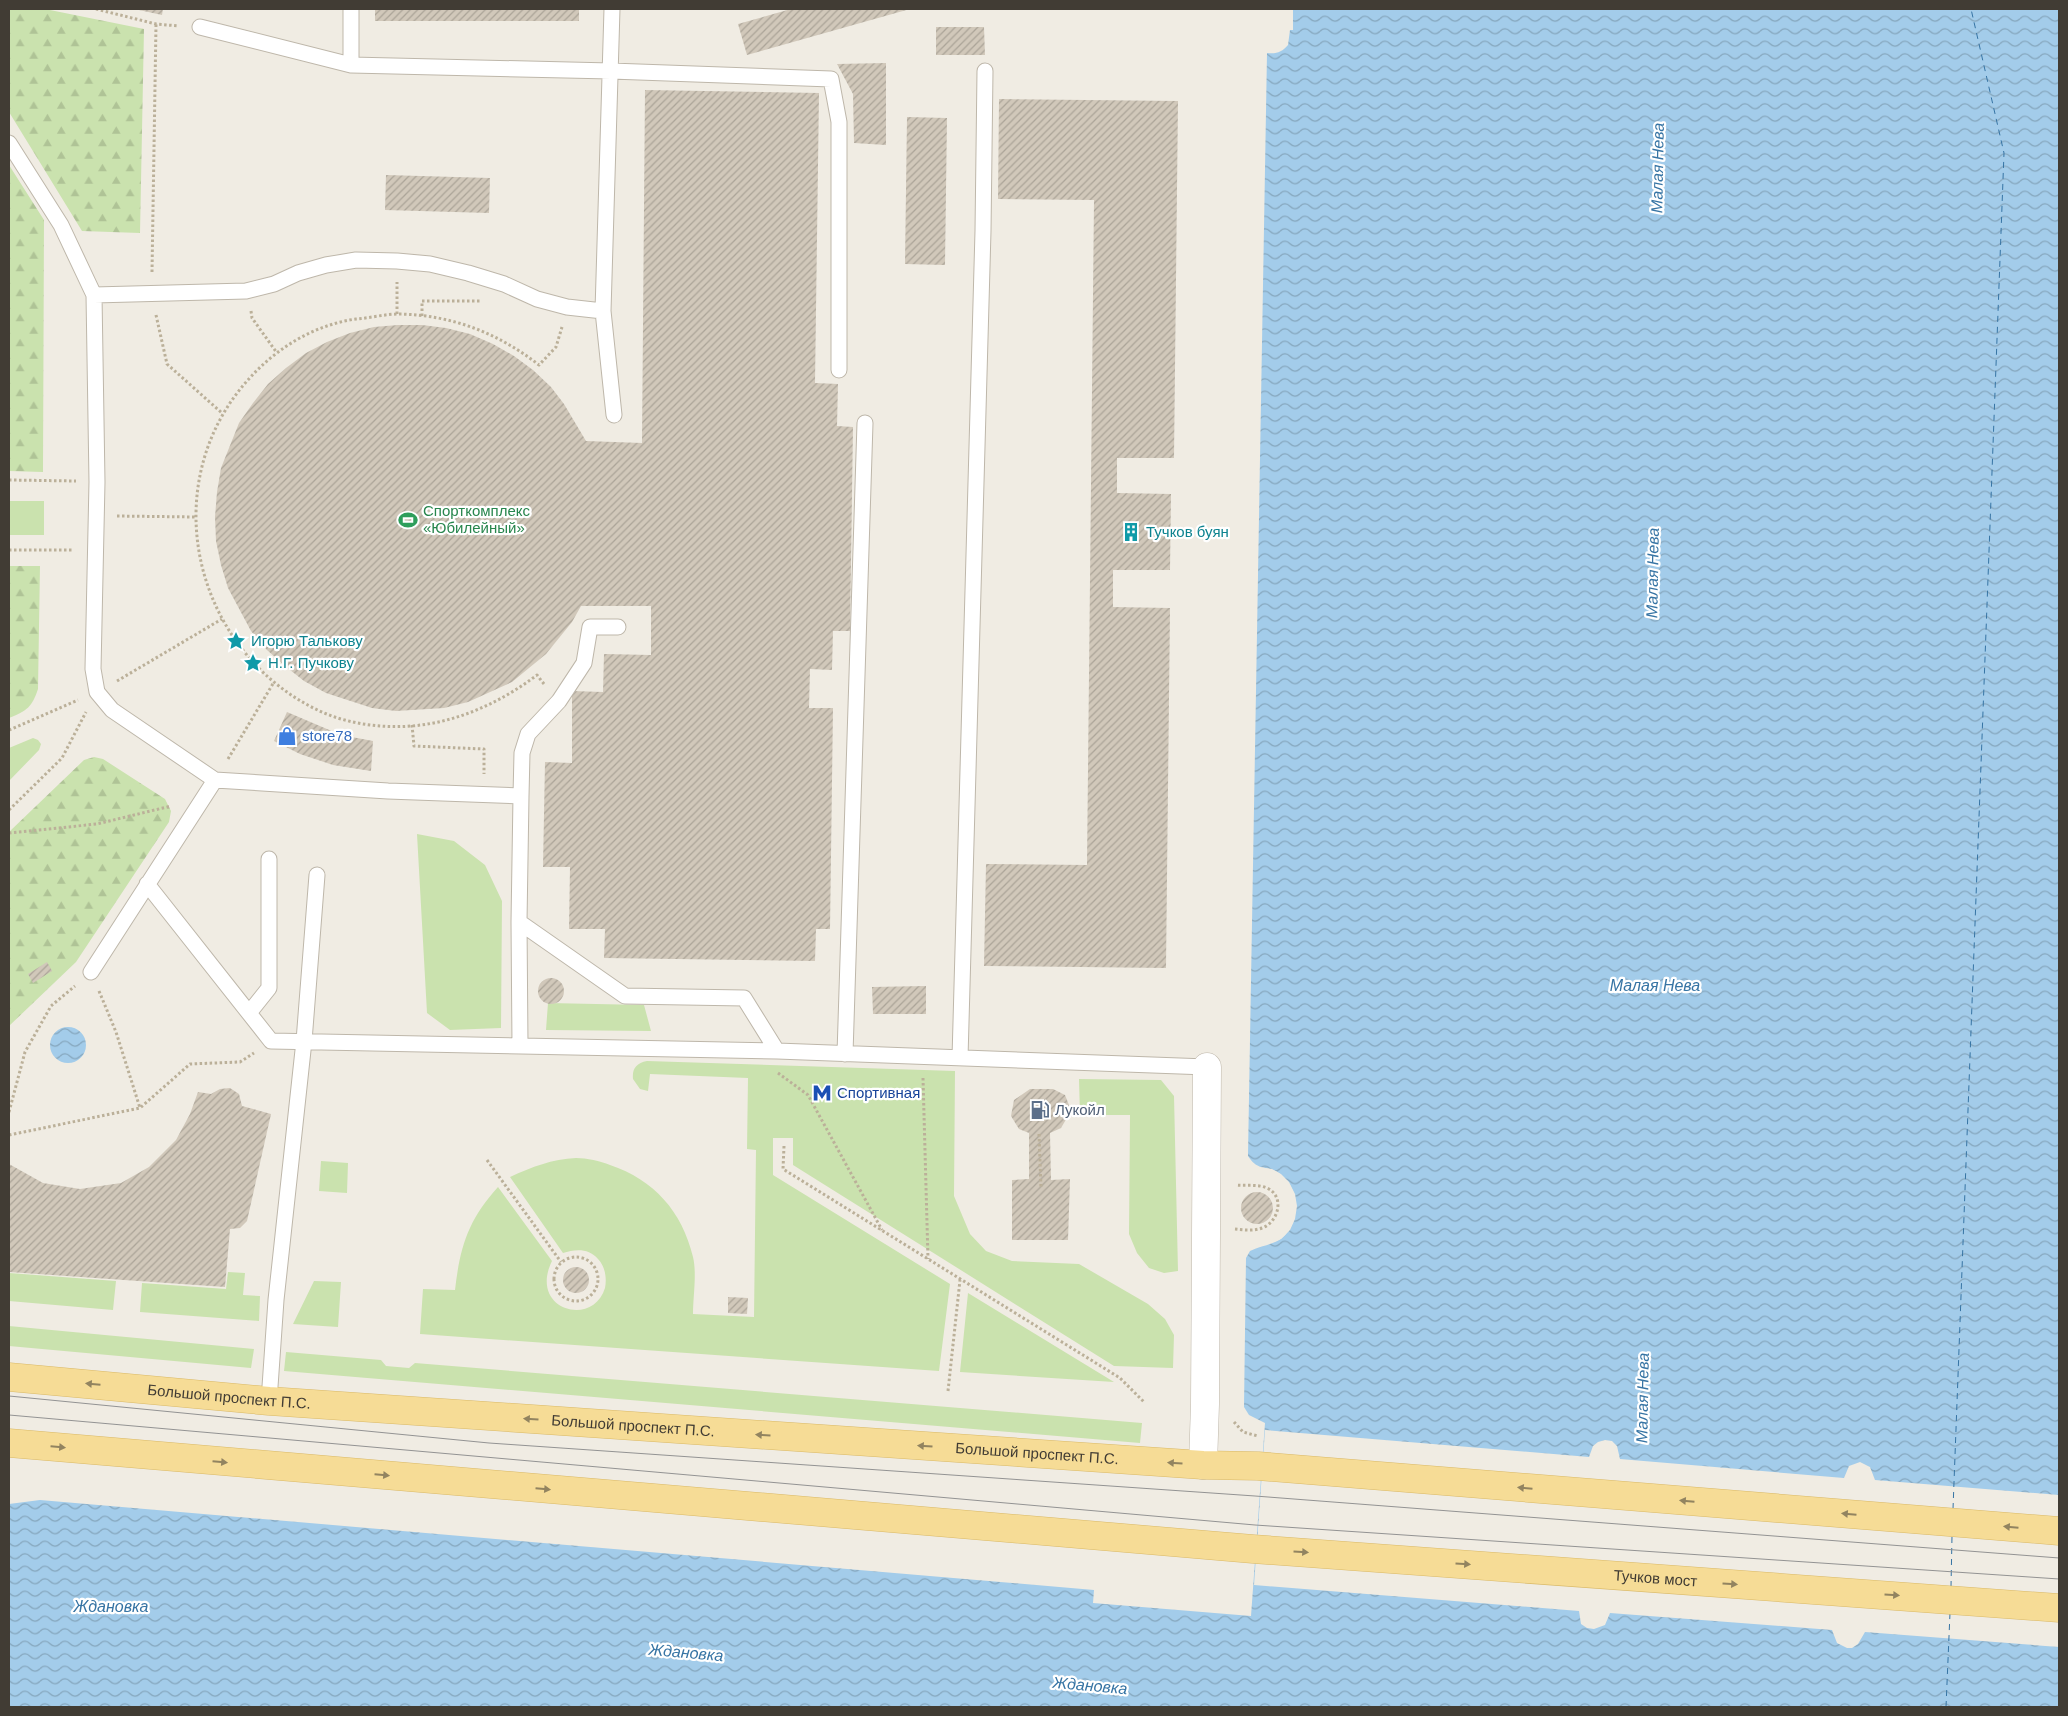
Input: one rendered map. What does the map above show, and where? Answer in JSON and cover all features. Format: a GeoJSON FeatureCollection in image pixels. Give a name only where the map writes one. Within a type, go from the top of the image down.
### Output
{"type":"FeatureCollection","features":[{"type":"Feature","properties":{"kind":"main road","name":"Большой проспект П.С."},"geometry":{"type":"LineString","coordinates":[[9,1377],[269,1401],[1203,1465],[1258,1466],[2059,1531]]}},
{"type":"Feature","properties":{"kind":"main road","name":"Тучков мост"},"geometry":{"type":"LineString","coordinates":[[9,1443],[1253,1548],[2059,1608]]}},
{"type":"Feature","properties":{"kind":"street"},"geometry":{"type":"LineString","coordinates":[[1203,1465],[1207,1067]]}},
{"type":"Feature","properties":{"kind":"lane"},"geometry":{"type":"LineString","coordinates":[[351,9],[351,65]]}},
{"type":"Feature","properties":{"kind":"lane"},"geometry":{"type":"LineString","coordinates":[[612,9],[604,311],[614,415]]}},
{"type":"Feature","properties":{"kind":"lane"},"geometry":{"type":"LineString","coordinates":[[200,27],[351,65],[611,71],[831,80],[839,122],[839,370]]}},
{"type":"Feature","properties":{"kind":"lane"},"geometry":{"type":"LineString","coordinates":[[960,1058],[982,260],[985,72]]}},
{"type":"Feature","properties":{"kind":"lane"},"geometry":{"type":"LineString","coordinates":[[9,143],[62,225],[94,295],[97,482],[93,669],[97,692],[112,710],[215,780],[388,791],[521,796]]}},
{"type":"Feature","properties":{"kind":"lane"},"geometry":{"type":"LineString","coordinates":[[94,295],[246,291],[274,284],[298,273],[326,265],[356,260],[397,261],[430,264],[458,270],[504,284],[537,299],[567,307],[604,311]]}},
{"type":"Feature","properties":{"kind":"lane"},"geometry":{"type":"LineString","coordinates":[[845,1054],[865,423]]}},
{"type":"Feature","properties":{"kind":"lane"},"geometry":{"type":"LineString","coordinates":[[520,1045],[519,922],[522,753],[528,734],[559,701],[584,662],[590,627],[618,627]]}},
{"type":"Feature","properties":{"kind":"lane"},"geometry":{"type":"LineString","coordinates":[[91,972],[215,780]]}},
{"type":"Feature","properties":{"kind":"lane"},"geometry":{"type":"LineString","coordinates":[[249,1013],[269,988],[269,858]]}},
{"type":"Feature","properties":{"kind":"lane"},"geometry":{"type":"LineString","coordinates":[[269,1401],[276,1300],[304,1041],[317,875]]}},
{"type":"Feature","properties":{"kind":"lane"},"geometry":{"type":"LineString","coordinates":[[147,884],[271,1041],[745,1050],[1207,1067]]}},
{"type":"Feature","properties":{"kind":"lane"},"geometry":{"type":"LineString","coordinates":[[519,922],[625,996],[744,998],[777,1051]]}},
{"type":"Feature","properties":{"kind":"path"},"geometry":{"type":"LineString","coordinates":[[96,9],[156,24],[200,27]]}},
{"type":"Feature","properties":{"kind":"path"},"geometry":{"type":"LineString","coordinates":[[156,24],[151,293],[167,364],[222,413]]}},
{"type":"Feature","properties":{"kind":"path"},"geometry":{"type":"LineString","coordinates":[[397,280],[397,314]]}},
{"type":"Feature","properties":{"kind":"path"},"geometry":{"type":"LineString","coordinates":[[422,316],[422,301],[488,301]]}},
{"type":"Feature","properties":{"kind":"path"},"geometry":{"type":"LineString","coordinates":[[543,683],[537,675],[496,703],[472,713],[446,720],[396,727],[369,725],[340,719],[295,698],[253,663],[222,619],[202,568],[195,517],[202,463],[222,413],[250,376],[297,339],[321,328],[346,321],[397,314],[422,316],[472,327],[496,336],[540,364],[556,347]]}},
{"type":"Feature","properties":{"kind":"path"},"geometry":{"type":"LineString","coordinates":[[252,318],[277,353]]}},
{"type":"Feature","properties":{"kind":"path"},"geometry":{"type":"LineString","coordinates":[[9,480],[97,482]]}},
{"type":"Feature","properties":{"kind":"path"},"geometry":{"type":"LineString","coordinates":[[134,516],[195,517]]}},
{"type":"Feature","properties":{"kind":"path"},"geometry":{"type":"LineString","coordinates":[[9,550],[95,550]]}},
{"type":"Feature","properties":{"kind":"path"},"geometry":{"type":"LineString","coordinates":[[9,730],[97,692],[222,619]]}},
{"type":"Feature","properties":{"kind":"path"},"geometry":{"type":"LineString","coordinates":[[215,780],[274,682]]}},
{"type":"Feature","properties":{"kind":"path"},"geometry":{"type":"LineString","coordinates":[[9,810],[62,758],[97,692]]}},
{"type":"Feature","properties":{"kind":"path"},"geometry":{"type":"LineString","coordinates":[[412,725],[414,746],[484,749]]}},
{"type":"Feature","properties":{"kind":"path"},"geometry":{"type":"LineString","coordinates":[[9,833],[97,824],[204,798]]}},
{"type":"Feature","properties":{"kind":"path"},"geometry":{"type":"LineString","coordinates":[[9,1112],[25,1052],[51,1006],[91,972],[116,1032],[140,1108]]}},
{"type":"Feature","properties":{"kind":"path"},"geometry":{"type":"LineString","coordinates":[[9,1135],[140,1108],[190,1064],[240,1062],[271,1041]]}},
{"type":"Feature","properties":{"kind":"path"},"geometry":{"type":"LineString","coordinates":[[745,1050],[808,1095],[882,1231]]}},
{"type":"Feature","properties":{"kind":"path"},"geometry":{"type":"LineString","coordinates":[[922,1056],[928,1260]]}},
{"type":"Feature","properties":{"kind":"path"},"geometry":{"type":"LineString","coordinates":[[1039,1134],[1041,1188]]}},
{"type":"Feature","properties":{"kind":"path"},"geometry":{"type":"LineString","coordinates":[[784,1146],[784,1169],[1120,1378],[1144,1402]]}},
{"type":"Feature","properties":{"kind":"path"},"geometry":{"type":"LineString","coordinates":[[487,1160],[562,1262]]}},
{"type":"Feature","properties":{"kind":"path"},"geometry":{"type":"LineString","coordinates":[[1235,1229],[1252,1230],[1264,1227],[1273,1221],[1278,1213],[1276,1196],[1268,1188],[1236,1185]]}},
{"type":"Feature","properties":{"kind":"path"},"geometry":{"type":"LineString","coordinates":[[571,1257],[582,1257],[592,1262],[598,1271],[598,1282],[595,1292],[587,1299],[576,1301],[566,1299],[558,1292],[554,1281],[556,1271],[562,1262],[571,1257]]}},
{"type":"Feature","properties":{"kind":"path"},"geometry":{"type":"LineString","coordinates":[[948,1391],[960,1280]]}},
{"type":"Feature","properties":{"kind":"path"},"geometry":{"type":"LineString","coordinates":[[1232,1414],[1234,1423],[1242,1432],[1261,1436]]}},
{"type":"Feature","properties":{"kind":"green space"},"geometry":{"type":"Polygon","coordinates":[[[9,9],[45,9],[144,29],[140,233],[82,231],[9,112],[9,9]]]}},
{"type":"Feature","properties":{"kind":"green space"},"geometry":{"type":"Polygon","coordinates":[[[9,165],[44,220],[43,472],[9,471],[9,165]]]}},
{"type":"Feature","properties":{"kind":"green space"},"geometry":{"type":"Polygon","coordinates":[[[9,501],[44,501],[44,535],[9,535],[9,501]]]}},
{"type":"Feature","properties":{"kind":"green space"},"geometry":{"type":"Polygon","coordinates":[[[9,566],[40,566],[38,689],[28,708],[9,718],[9,566]]]}},
{"type":"Feature","properties":{"kind":"green space"},"geometry":{"type":"Polygon","coordinates":[[[33,738],[41,744],[39,750],[9,781],[9,748],[33,738]]]}},
{"type":"Feature","properties":{"kind":"green space"},"geometry":{"type":"Polygon","coordinates":[[[94,757],[103,759],[165,799],[171,811],[169,822],[76,962],[9,1026],[9,832],[84,760],[94,757]]]}},
{"type":"Feature","properties":{"kind":"green space"},"geometry":{"type":"Polygon","coordinates":[[[417,834],[454,841],[485,865],[502,901],[501,1028],[450,1030],[427,1013],[417,834]]]}},
{"type":"Feature","properties":{"kind":"green space"},"geometry":{"type":"Polygon","coordinates":[[[548,1003],[644,1005],[651,1031],[546,1030],[548,1003]]]}},
{"type":"Feature","properties":{"kind":"green space"},"geometry":{"type":"Polygon","coordinates":[[[647,1061],[955,1071],[954,1196],[970,1234],[986,1251],[1012,1261],[1079,1264],[1148,1304],[1165,1319],[1174,1335],[1173,1368],[1114,1366],[793,1165],[793,1138],[773,1138],[773,1175],[950,1284],[939,1371],[420,1334],[423,1289],[455,1290],[460,1260],[467,1235],[479,1211],[498,1187],[552,1261],[547,1278],[548,1292],[555,1302],[565,1308],[577,1310],[588,1308],[598,1300],[606,1284],[605,1272],[600,1262],[594,1255],[586,1251],[577,1250],[563,1253],[510,1177],[542,1164],[576,1158],[598,1161],[626,1171],[653,1189],[674,1212],[682,1225],[693,1257],[695,1278],[693,1314],[754,1317],[756,1150],[747,1149],[748,1078],[650,1074],[648,1091],[640,1089],[633,1079],[634,1069],[637,1065],[647,1061]]]}},
{"type":"Feature","properties":{"kind":"green space"},"geometry":{"type":"Polygon","coordinates":[[[1079,1079],[1161,1080],[1174,1096],[1178,1271],[1164,1273],[1149,1268],[1137,1253],[1129,1234],[1130,1115],[1080,1115],[1079,1079]]]}},
{"type":"Feature","properties":{"kind":"green space"},"geometry":{"type":"Polygon","coordinates":[[[321,1161],[348,1163],[347,1193],[319,1191],[321,1161]]]}},
{"type":"Feature","properties":{"kind":"green space"},"geometry":{"type":"Polygon","coordinates":[[[228,1272],[245,1273],[243,1295],[260,1296],[259,1321],[140,1312],[142,1283],[226,1289],[228,1272]]]}},
{"type":"Feature","properties":{"kind":"green space"},"geometry":{"type":"Polygon","coordinates":[[[9,1273],[116,1281],[113,1310],[9,1301],[9,1273]]]}},
{"type":"Feature","properties":{"kind":"green space"},"geometry":{"type":"Polygon","coordinates":[[[314,1281],[341,1282],[338,1327],[293,1324],[314,1281]]]}},
{"type":"Feature","properties":{"kind":"green space"},"geometry":{"type":"Polygon","coordinates":[[[968,1293],[1114,1382],[960,1372],[968,1293]]]}},
{"type":"Feature","properties":{"kind":"green space"},"geometry":{"type":"Polygon","coordinates":[[[9,1326],[254,1349],[251,1368],[9,1346],[9,1326]]]}},
{"type":"Feature","properties":{"kind":"green space"},"geometry":{"type":"Polygon","coordinates":[[[286,1352],[381,1360],[386,1366],[409,1368],[415,1363],[1142,1423],[1140,1443],[284,1371],[286,1352]]]}},
{"type":"Feature","properties":{"kind":"water","name":"Малая Нева"},"geometry":{"type":"Polygon","coordinates":[[[1293,9],[2059,9],[2059,1707],[9,1707],[9,1504],[40,1500],[1094,1590],[1093,1603],[1251,1616],[1265,1423],[1249,1415],[1244,1407],[1246,1258],[1250,1251],[1282,1238],[1293,1223],[1296,1206],[1287,1180],[1271,1169],[1256,1165],[1248,1156],[1267,53],[1279,52],[1288,45],[1290,30],[1293,30],[1293,9]]]}},
{"type":"Feature","properties":{"kind":"water"},"geometry":{"type":"Polygon","coordinates":[[[68,1027],[75,1028],[81,1032],[85,1038],[85,1052],[81,1058],[75,1062],[68,1063],[61,1062],[55,1058],[51,1052],[50,1045],[51,1038],[55,1032],[61,1028],[68,1027]]]}},
{"type":"Feature","properties":{"kind":"pier"},"geometry":{"type":"Polygon","coordinates":[[[1259,1167],[1272,1169],[1289,1182],[1295,1194],[1297,1206],[1295,1219],[1290,1230],[1281,1239],[1259,1247],[1259,1244],[1279,1237],[1288,1229],[1293,1219],[1294,1207],[1292,1195],[1287,1184],[1279,1176],[1271,1172],[1259,1170],[1259,1167]]]}},
{"type":"Feature","properties":{"kind":"pier"},"geometry":{"type":"Polygon","coordinates":[[[1265,1430],[1589,1457],[1593,1446],[1605,1440],[1612,1441],[1617,1446],[1620,1459],[1844,1478],[1849,1466],[1860,1462],[1870,1467],[1875,1480],[2059,1495],[2059,1647],[1865,1632],[1858,1644],[1852,1648],[1847,1648],[1837,1643],[1832,1630],[1610,1613],[1605,1625],[1594,1629],[1587,1628],[1581,1624],[1579,1611],[1254,1585],[1265,1430]]]}},
{"type":"Feature","properties":{"kind":"building"},"geometry":{"type":"Polygon","coordinates":[[[139,9],[163,9],[162,15],[139,9]]]}},
{"type":"Feature","properties":{"kind":"building"},"geometry":{"type":"Polygon","coordinates":[[[375,9],[579,9],[579,21],[375,21],[375,9]]]}},
{"type":"Feature","properties":{"kind":"building"},"geometry":{"type":"Polygon","coordinates":[[[791,9],[910,9],[747,55],[738,24],[791,9]]]}},
{"type":"Feature","properties":{"kind":"building"},"geometry":{"type":"Polygon","coordinates":[[[936,27],[984,27],[985,55],[936,55],[936,27]]]}},
{"type":"Feature","properties":{"kind":"building"},"geometry":{"type":"Polygon","coordinates":[[[886,63],[886,145],[854,143],[853,94],[837,64],[886,63]]]}},
{"type":"Feature","properties":{"kind":"building"},"geometry":{"type":"Polygon","coordinates":[[[645,90],[819,93],[815,383],[838,384],[837,426],[853,427],[850,631],[833,631],[832,670],[810,669],[809,708],[833,708],[830,929],[816,929],[815,961],[604,958],[605,929],[569,929],[570,867],[543,867],[545,762],[572,763],[572,691],[603,692],[604,654],[651,655],[651,606],[581,606],[572,622],[546,654],[512,682],[468,702],[444,708],[396,711],[372,708],[326,693],[304,681],[267,650],[251,631],[228,588],[216,541],[215,517],[221,468],[239,423],[253,403],[268,384],[306,353],[350,333],[374,327],[422,325],[470,334],[514,356],[533,370],[551,387],[564,404],[586,441],[642,443],[645,90]]]}},
{"type":"Feature","properties":{"kind":"building","name":"Тучков буян"},"geometry":{"type":"Polygon","coordinates":[[[999,99],[1178,101],[1174,458],[1117,458],[1117,493],[1171,494],[1170,570],[1113,570],[1113,607],[1170,608],[1166,968],[984,966],[986,864],[1087,865],[1094,200],[998,199],[999,99]]]}},
{"type":"Feature","properties":{"kind":"building"},"geometry":{"type":"Polygon","coordinates":[[[907,117],[947,118],[945,265],[905,264],[907,117]]]}},
{"type":"Feature","properties":{"kind":"building"},"geometry":{"type":"Polygon","coordinates":[[[386,175],[490,178],[489,213],[385,210],[386,175]]]}},
{"type":"Feature","properties":{"kind":"building"},"geometry":{"type":"Polygon","coordinates":[[[287,712],[341,735],[373,741],[371,771],[333,765],[300,754],[274,741],[287,712]]]}},
{"type":"Feature","properties":{"kind":"building"},"geometry":{"type":"Polygon","coordinates":[[[47,962],[52,971],[33,983],[28,974],[47,962]]]}},
{"type":"Feature","properties":{"kind":"building"},"geometry":{"type":"Polygon","coordinates":[[[551,978],[560,982],[564,991],[560,1000],[551,1004],[542,1000],[538,991],[542,982],[551,978]]]}},
{"type":"Feature","properties":{"kind":"building"},"geometry":{"type":"Polygon","coordinates":[[[926,986],[926,1014],[873,1014],[872,987],[926,986]]]}},
{"type":"Feature","properties":{"kind":"building"},"geometry":{"type":"Polygon","coordinates":[[[230,1088],[239,1094],[242,1106],[271,1114],[247,1221],[240,1228],[230,1229],[225,1287],[9,1272],[9,1164],[43,1183],[80,1189],[121,1183],[149,1167],[176,1140],[190,1114],[198,1092],[211,1094],[220,1089],[230,1088]]]}},
{"type":"Feature","properties":{"kind":"building"},"geometry":{"type":"Polygon","coordinates":[[[1030,1089],[1053,1089],[1065,1095],[1069,1105],[1068,1116],[1061,1128],[1050,1133],[1051,1180],[1070,1179],[1068,1240],[1012,1240],[1012,1180],[1029,1179],[1029,1133],[1019,1129],[1011,1116],[1014,1100],[1030,1089]]]}},
{"type":"Feature","properties":{"kind":"building"},"geometry":{"type":"Polygon","coordinates":[[[1257,1192],[1263,1193],[1268,1197],[1272,1202],[1272,1214],[1268,1219],[1263,1223],[1257,1224],[1251,1223],[1246,1219],[1242,1214],[1241,1208],[1242,1202],[1246,1197],[1251,1193],[1257,1192]]]}},
{"type":"Feature","properties":{"kind":"building"},"geometry":{"type":"Polygon","coordinates":[[[576,1267],[585,1271],[589,1280],[585,1289],[576,1293],[567,1289],[563,1280],[567,1271],[576,1267]]]}},
{"type":"Feature","properties":{"kind":"building"},"geometry":{"type":"Polygon","coordinates":[[[728,1297],[748,1298],[747,1314],[728,1313],[728,1297]]]}},
{"type":"Feature","properties":{"kind":"ferry route"},"geometry":{"type":"LineString","coordinates":[[1953,1509],[2004,153],[1971,9]]}},
{"type":"Feature","properties":{"kind":"ferry route"},"geometry":{"type":"LineString","coordinates":[[1951,1587],[1952,1536]]}},
{"type":"Feature","properties":{"kind":"ferry route"},"geometry":{"type":"LineString","coordinates":[[1946,1707],[1950,1613]]}},
{"type":"Feature","properties":{"kind":"tram line"},"geometry":{"type":"LineString","coordinates":[[9,1396],[489,1443],[1255,1496],[2059,1558]]}},
{"type":"Feature","properties":{"kind":"tram line"},"geometry":{"type":"LineString","coordinates":[[9,1415],[1255,1525],[2059,1579]]}},
{"type":"Feature","properties":{"kind":"place","name":"Спорткомплекс «Юбилейный»"},"geometry":{"type":"Point","coordinates":[408,520]}},
{"type":"Feature","properties":{"kind":"place","name":"Тучков буян"},"geometry":{"type":"Point","coordinates":[1131,532]}},
{"type":"Feature","properties":{"kind":"place","name":"Игорю Талькову"},"geometry":{"type":"Point","coordinates":[236,641]}},
{"type":"Feature","properties":{"kind":"place","name":"Н.Г. Пучкову"},"geometry":{"type":"Point","coordinates":[253,663]}},
{"type":"Feature","properties":{"kind":"place","name":"store78"},"geometry":{"type":"Point","coordinates":[287,736]}},
{"type":"Feature","properties":{"kind":"place","name":"Спортивная"},"geometry":{"type":"Point","coordinates":[822,1093]}},
{"type":"Feature","properties":{"kind":"place","name":"Лукойл"},"geometry":{"type":"Point","coordinates":[1040,1110]}},
{"type":"Feature","properties":{"kind":"water label","name":"Ждановка"},"geometry":{"type":"Point","coordinates":[111,1606]}},
{"type":"Feature","properties":{"kind":"water label","name":"Ждановка"},"geometry":{"type":"Point","coordinates":[686,1652]}},
{"type":"Feature","properties":{"kind":"water label","name":"Ждановка"},"geometry":{"type":"Point","coordinates":[1090,1685]}}]}
